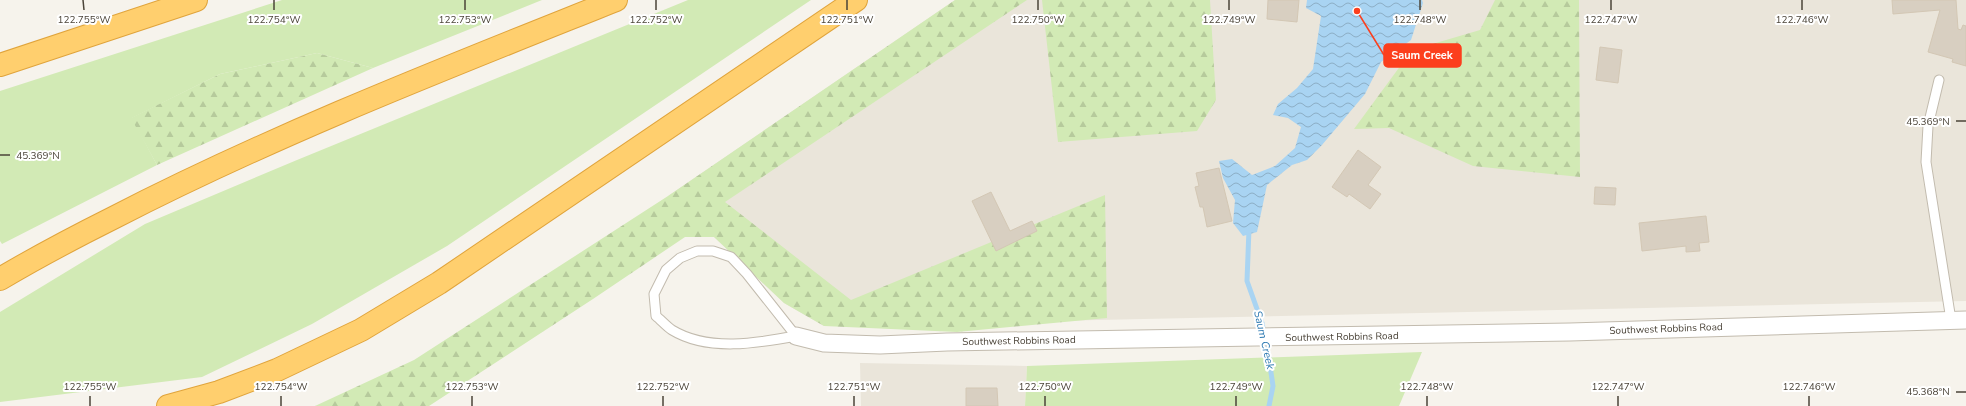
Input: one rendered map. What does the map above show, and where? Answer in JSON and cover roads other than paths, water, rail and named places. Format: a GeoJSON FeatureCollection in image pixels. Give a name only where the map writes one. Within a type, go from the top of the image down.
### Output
{"type":"FeatureCollection","features":[{"type":"Feature","properties":{"kind":"highway"},"geometry":{"type":"LineString","coordinates":[[0,66],[196,0]]}},
{"type":"Feature","properties":{"kind":"highway"},"geometry":{"type":"LineString","coordinates":[[0,279],[145,201],[249,152],[345,109],[616,0]]}},
{"type":"Feature","properties":{"kind":"highway"},"geometry":{"type":"LineString","coordinates":[[168,406],[218,392],[277,370],[361,330],[439,283],[856,0]]}},
{"type":"Feature","properties":{"kind":"street","name":"Southwest Robbins Road"},"geometry":{"type":"LineString","coordinates":[[796,336],[824,343],[880,346],[947,342],[1570,332],[1959,320]]}},
{"type":"Feature","properties":{"kind":"lane"},"geometry":{"type":"LineString","coordinates":[[1939,80],[1928,126],[1926,162],[1959,320]]}},
{"type":"Feature","properties":{"kind":"lane","name":"Southwest Robbins Road"},"geometry":{"type":"LineString","coordinates":[[697,251],[714,251],[731,257],[752,280],[796,336],[755,343],[727,344],[701,341],[672,330],[656,316],[654,294],[666,270],[680,258],[697,251]]}},
{"type":"Feature","properties":{"kind":"water"},"geometry":{"type":"Polygon","coordinates":[[[1307,0],[1422,0],[1423,3],[1411,40],[1381,62],[1365,94],[1322,145],[1307,160],[1292,165],[1267,185],[1257,232],[1243,236],[1233,223],[1235,200],[1223,178],[1219,161],[1232,159],[1252,175],[1275,166],[1295,148],[1301,127],[1288,118],[1273,115],[1278,104],[1297,88],[1313,69],[1321,16],[1306,8],[1307,0]]]}},
{"type":"Feature","properties":{"kind":"waterway","name":"Saum Creek"},"geometry":{"type":"LineString","coordinates":[[1249,229],[1247,281],[1262,323],[1269,359],[1273,386],[1269,406]]}},
{"type":"Feature","properties":{"kind":"place","name":"Saum Creek"},"geometry":{"type":"Point","coordinates":[1357,11]}}]}
